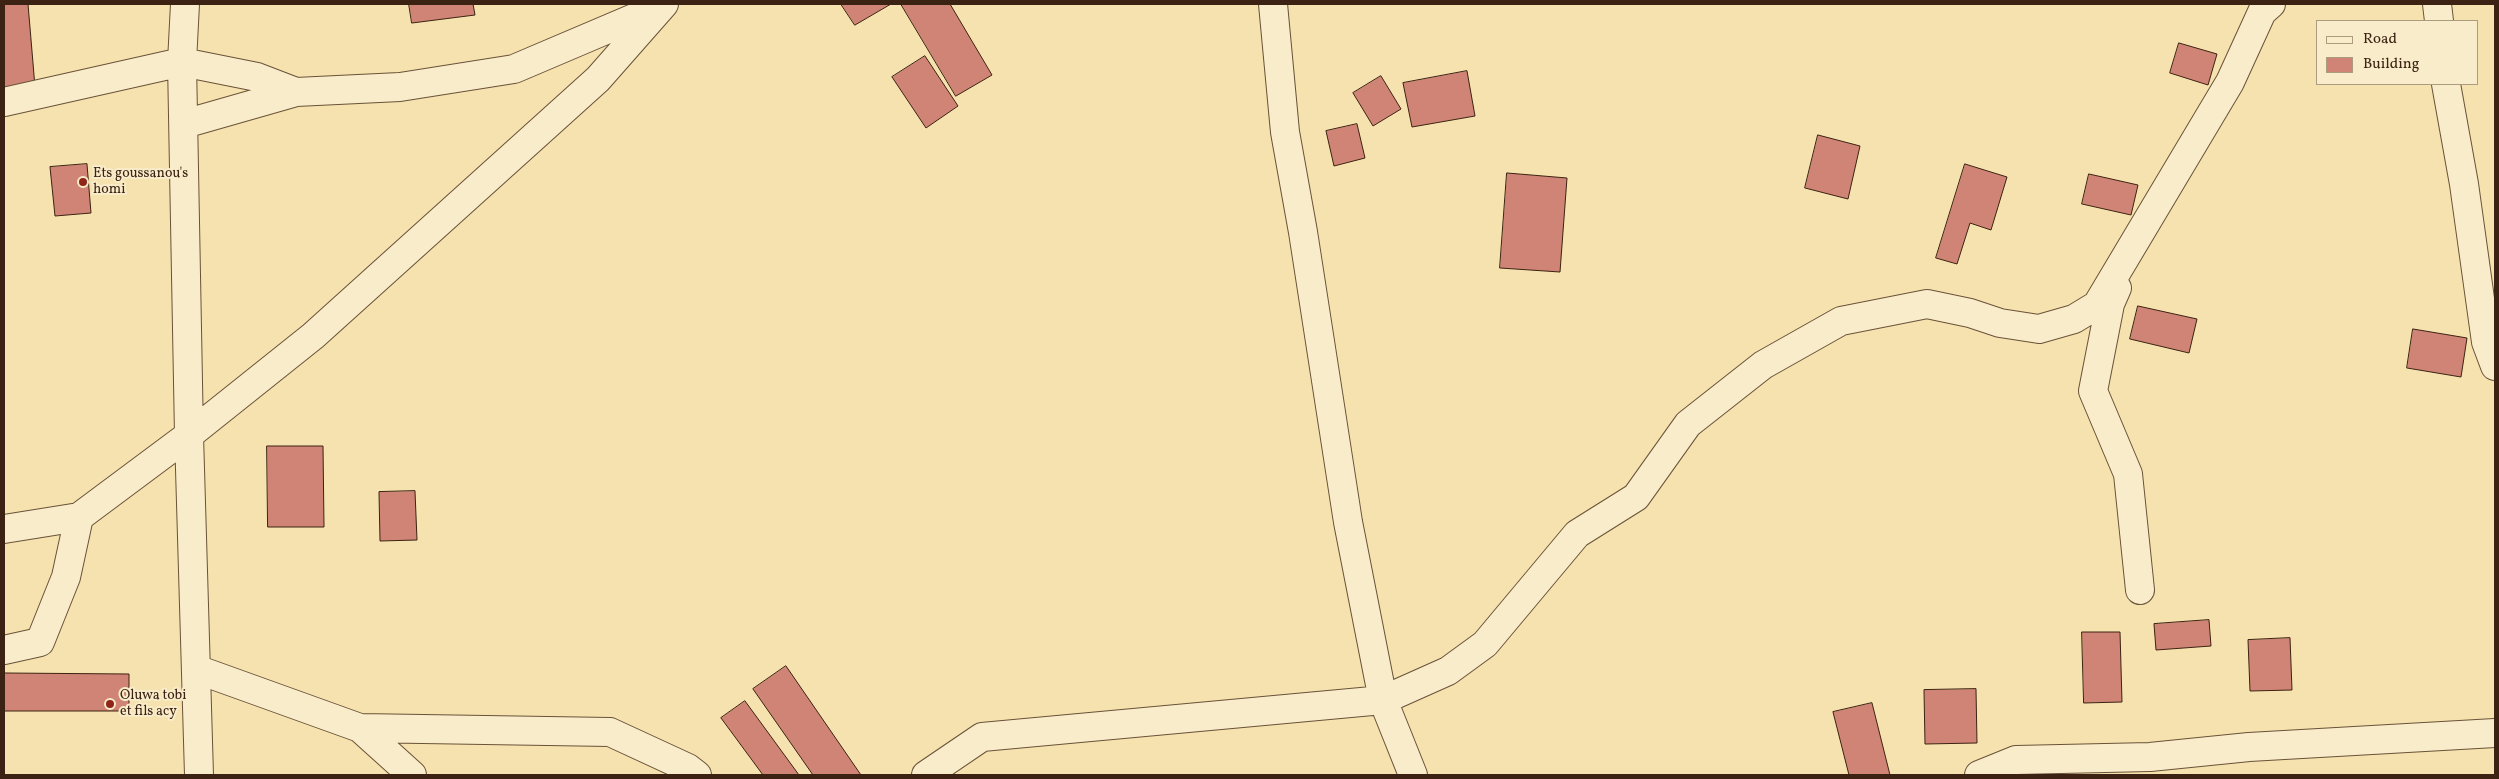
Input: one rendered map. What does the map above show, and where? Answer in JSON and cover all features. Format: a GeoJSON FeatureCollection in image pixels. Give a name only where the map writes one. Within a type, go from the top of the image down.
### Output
{"type":"FeatureCollection","features":[{"type":"Feature","properties":{"kind":"street"},"geometry":{"type":"LineString","coordinates":[[185,4],[182,62],[198,775]]}},
{"type":"Feature","properties":{"kind":"street"},"geometry":{"type":"LineString","coordinates":[[1272,4],[1285,132],[1304,232],[1348,522],[1383,700],[1413,775]]}},
{"type":"Feature","properties":{"kind":"street"},"geometry":{"type":"LineString","coordinates":[[926,775],[982,737],[1383,700],[1448,672],[1485,644],[1577,534],[1636,496],[1688,424],[1763,365],[1841,322],[1927,304],[1970,313],[2000,323],[2039,328],[2074,319],[2097,305],[2230,82],[2262,12],[2272,4]]}},
{"type":"Feature","properties":{"kind":"street"},"geometry":{"type":"LineString","coordinates":[[2437,4],[2439,20]]}},
{"type":"Feature","properties":{"kind":"street"},"geometry":{"type":"LineString","coordinates":[[184,124],[296,92],[400,86],[514,69],[663,5]]}},
{"type":"Feature","properties":{"kind":"street"},"geometry":{"type":"LineString","coordinates":[[4,529],[79,516],[189,435],[313,336],[598,79],[663,5]]}},
{"type":"Feature","properties":{"kind":"street"},"geometry":{"type":"LineString","coordinates":[[4,102],[182,62],[257,77],[296,92]]}},
{"type":"Feature","properties":{"kind":"street"},"geometry":{"type":"LineString","coordinates":[[2446,85],[2464,184],[2486,342],[2495,366]]}},
{"type":"Feature","properties":{"kind":"street"},"geometry":{"type":"LineString","coordinates":[[2140,590],[2128,474],[2092,391],[2110,304],[2158,200]]}},
{"type":"Feature","properties":{"kind":"street"},"geometry":{"type":"LineString","coordinates":[[4,650],[40,642],[66,577],[79,516]]}},
{"type":"Feature","properties":{"kind":"street"},"geometry":{"type":"LineString","coordinates":[[196,669],[360,728],[610,732],[688,768],[697,775]]}},
{"type":"Feature","properties":{"kind":"street"},"geometry":{"type":"LineString","coordinates":[[360,728],[412,775]]}},
{"type":"Feature","properties":{"kind":"street"},"geometry":{"type":"LineString","coordinates":[[1979,775],[2016,760],[2150,757],[2249,747],[2495,732]]}},
{"type":"Feature","properties":{"kind":"building"},"geometry":{"type":"Polygon","coordinates":[[[4,4],[28,4],[35,87],[4,90],[4,4]]]}},
{"type":"Feature","properties":{"kind":"building"},"geometry":{"type":"Polygon","coordinates":[[[409,4],[473,4],[475,15],[412,23],[409,4]]]}},
{"type":"Feature","properties":{"kind":"building"},"geometry":{"type":"Polygon","coordinates":[[[841,4],[891,4],[855,25],[841,4]]]}},
{"type":"Feature","properties":{"kind":"building"},"geometry":{"type":"Polygon","coordinates":[[[901,4],[950,4],[992,75],[956,96],[901,4]]]}},
{"type":"Feature","properties":{"kind":"building"},"geometry":{"type":"Polygon","coordinates":[[[2179,43],[2217,54],[2208,85],[2170,73],[2179,43]]]}},
{"type":"Feature","properties":{"kind":"building"},"geometry":{"type":"Polygon","coordinates":[[[925,56],[958,106],[926,128],[892,77],[925,56]]]}},
{"type":"Feature","properties":{"kind":"building"},"geometry":{"type":"Polygon","coordinates":[[[1467,71],[1475,116],[1412,127],[1403,83],[1467,71]]]}},
{"type":"Feature","properties":{"kind":"building"},"geometry":{"type":"Polygon","coordinates":[[[1381,76],[1401,109],[1373,126],[1353,93],[1381,76]]]}},
{"type":"Feature","properties":{"kind":"building"},"geometry":{"type":"Polygon","coordinates":[[[1357,124],[1365,158],[1334,166],[1326,131],[1357,124]]]}},
{"type":"Feature","properties":{"kind":"building"},"geometry":{"type":"Polygon","coordinates":[[[1818,135],[1860,146],[1848,199],[1805,188],[1818,135]]]}},
{"type":"Feature","properties":{"kind":"building"},"geometry":{"type":"Polygon","coordinates":[[[87,164],[91,213],[55,216],[50,167],[87,164]]]}},
{"type":"Feature","properties":{"kind":"building"},"geometry":{"type":"Polygon","coordinates":[[[1965,164],[2007,177],[1991,230],[1970,223],[1957,264],[1936,258],[1965,164]]]}},
{"type":"Feature","properties":{"kind":"building"},"geometry":{"type":"Polygon","coordinates":[[[1507,173],[1567,178],[1560,272],[1500,268],[1507,173]]]}},
{"type":"Feature","properties":{"kind":"building"},"geometry":{"type":"Polygon","coordinates":[[[2089,174],[2138,185],[2131,215],[2082,204],[2089,174]]]}},
{"type":"Feature","properties":{"kind":"building"},"geometry":{"type":"Polygon","coordinates":[[[2138,306],[2197,319],[2189,353],[2130,339],[2138,306]]]}},
{"type":"Feature","properties":{"kind":"building"},"geometry":{"type":"Polygon","coordinates":[[[2413,329],[2467,338],[2461,377],[2407,368],[2413,329]]]}},
{"type":"Feature","properties":{"kind":"building"},"geometry":{"type":"Polygon","coordinates":[[[267,446],[323,446],[324,527],[268,527],[267,446]]]}},
{"type":"Feature","properties":{"kind":"building"},"geometry":{"type":"Polygon","coordinates":[[[415,491],[417,540],[380,541],[379,492],[415,491]]]}},
{"type":"Feature","properties":{"kind":"building"},"geometry":{"type":"Polygon","coordinates":[[[2209,620],[2211,646],[2156,650],[2154,624],[2209,620]]]}},
{"type":"Feature","properties":{"kind":"building"},"geometry":{"type":"Polygon","coordinates":[[[2082,632],[2120,632],[2122,702],[2084,703],[2082,632]]]}},
{"type":"Feature","properties":{"kind":"building"},"geometry":{"type":"Polygon","coordinates":[[[2290,638],[2292,690],[2250,691],[2248,640],[2290,638]]]}},
{"type":"Feature","properties":{"kind":"building"},"geometry":{"type":"Polygon","coordinates":[[[786,666],[861,775],[813,775],[753,689],[786,666]]]}},
{"type":"Feature","properties":{"kind":"building"},"geometry":{"type":"Polygon","coordinates":[[[4,673],[129,674],[129,711],[4,711],[4,673]]]}},
{"type":"Feature","properties":{"kind":"building"},"geometry":{"type":"Polygon","coordinates":[[[1976,689],[1977,743],[1925,744],[1924,690],[1976,689]]]}},
{"type":"Feature","properties":{"kind":"building"},"geometry":{"type":"Polygon","coordinates":[[[745,701],[799,775],[763,775],[721,718],[745,701]]]}},
{"type":"Feature","properties":{"kind":"building"},"geometry":{"type":"Polygon","coordinates":[[[1872,703],[1890,775],[1849,775],[1833,712],[1872,703]]]}},
{"type":"Feature","properties":{"kind":"place","name":"Ets goussanou's homi"},"geometry":{"type":"Point","coordinates":[83,182]}},
{"type":"Feature","properties":{"kind":"place","name":"Oluwa tobi et fils acy"},"geometry":{"type":"Point","coordinates":[110,704]}}]}
